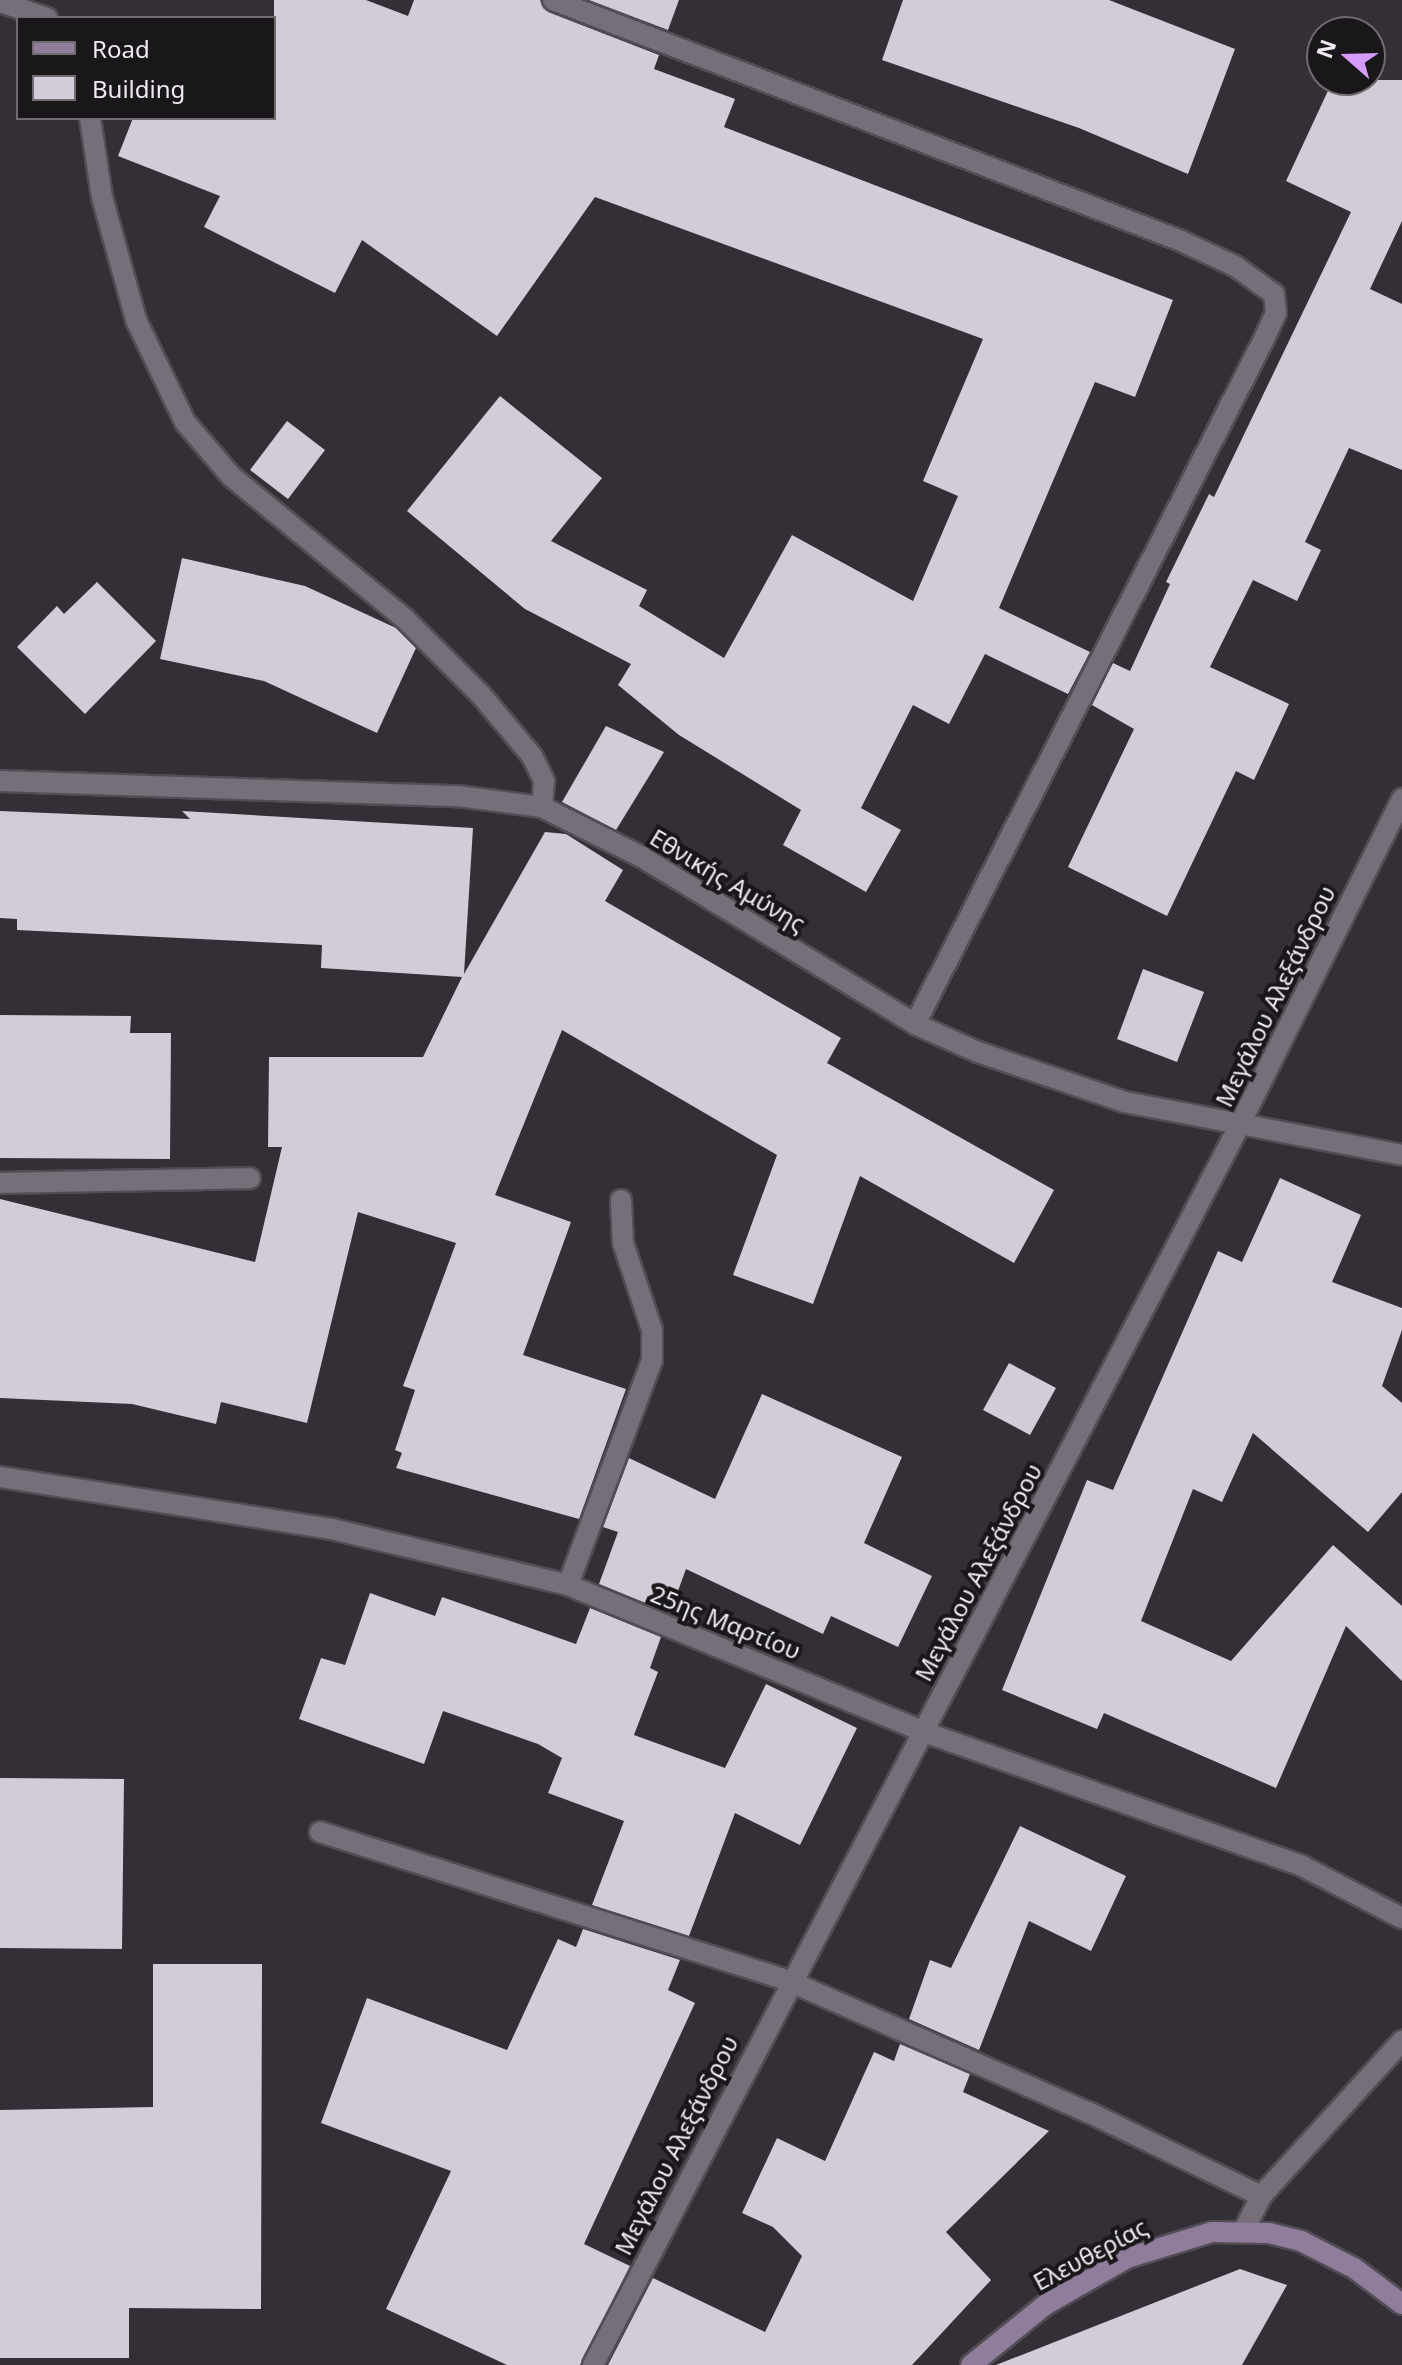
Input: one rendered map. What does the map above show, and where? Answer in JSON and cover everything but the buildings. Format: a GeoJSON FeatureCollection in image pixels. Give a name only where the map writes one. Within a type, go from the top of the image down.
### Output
{"type":"FeatureCollection","features":[{"type":"Feature","properties":{"kind":"street"},"geometry":{"type":"LineString","coordinates":[[553,0],[1179,240],[1235,266],[1274,294],[1276,313],[1262,343],[915,1024]]}},
{"type":"Feature","properties":{"kind":"street"},"geometry":{"type":"LineString","coordinates":[[0,2],[41,16]]}},
{"type":"Feature","properties":{"kind":"street"},"geometry":{"type":"LineString","coordinates":[[90,120],[105,209],[136,320],[185,422],[231,476],[404,618],[481,695],[532,756],[544,781],[542,807]]}},
{"type":"Feature","properties":{"kind":"street","name":"Εθνικής Αμύνης"},"geometry":{"type":"LineString","coordinates":[[0,781],[458,796],[542,807],[640,856],[915,1024],[978,1052],[1125,1102],[1238,1128],[1402,1155]]}},
{"type":"Feature","properties":{"kind":"street","name":"Μεγάλου Αλεξάνδρου"},"geometry":{"type":"LineString","coordinates":[[593,2365],[789,1981],[924,1732],[1238,1128],[1402,799]]}},
{"type":"Feature","properties":{"kind":"street"},"geometry":{"type":"LineString","coordinates":[[0,1183],[250,1178]]}},
{"type":"Feature","properties":{"kind":"street"},"geometry":{"type":"LineString","coordinates":[[568,1585],[652,1360],[652,1330],[623,1243],[621,1200]]}},
{"type":"Feature","properties":{"kind":"street","name":"25ης Μαρτίου"},"geometry":{"type":"LineString","coordinates":[[0,1477],[332,1529],[568,1585],[924,1732],[1302,1866],[1402,1918]]}},
{"type":"Feature","properties":{"kind":"street"},"geometry":{"type":"LineString","coordinates":[[320,1832],[789,1981],[1088,2112],[1261,2196]]}},
{"type":"Feature","properties":{"kind":"street"},"geometry":{"type":"LineString","coordinates":[[1244,2230],[1261,2196],[1402,2041]]}},
{"type":"Feature","properties":{"kind":"street","name":"Ελευθερίας"},"geometry":{"type":"LineString","coordinates":[[971,2365],[1045,2305],[1127,2258],[1190,2235],[1244,2230],[1328,2252],[1402,2304]]}}]}
